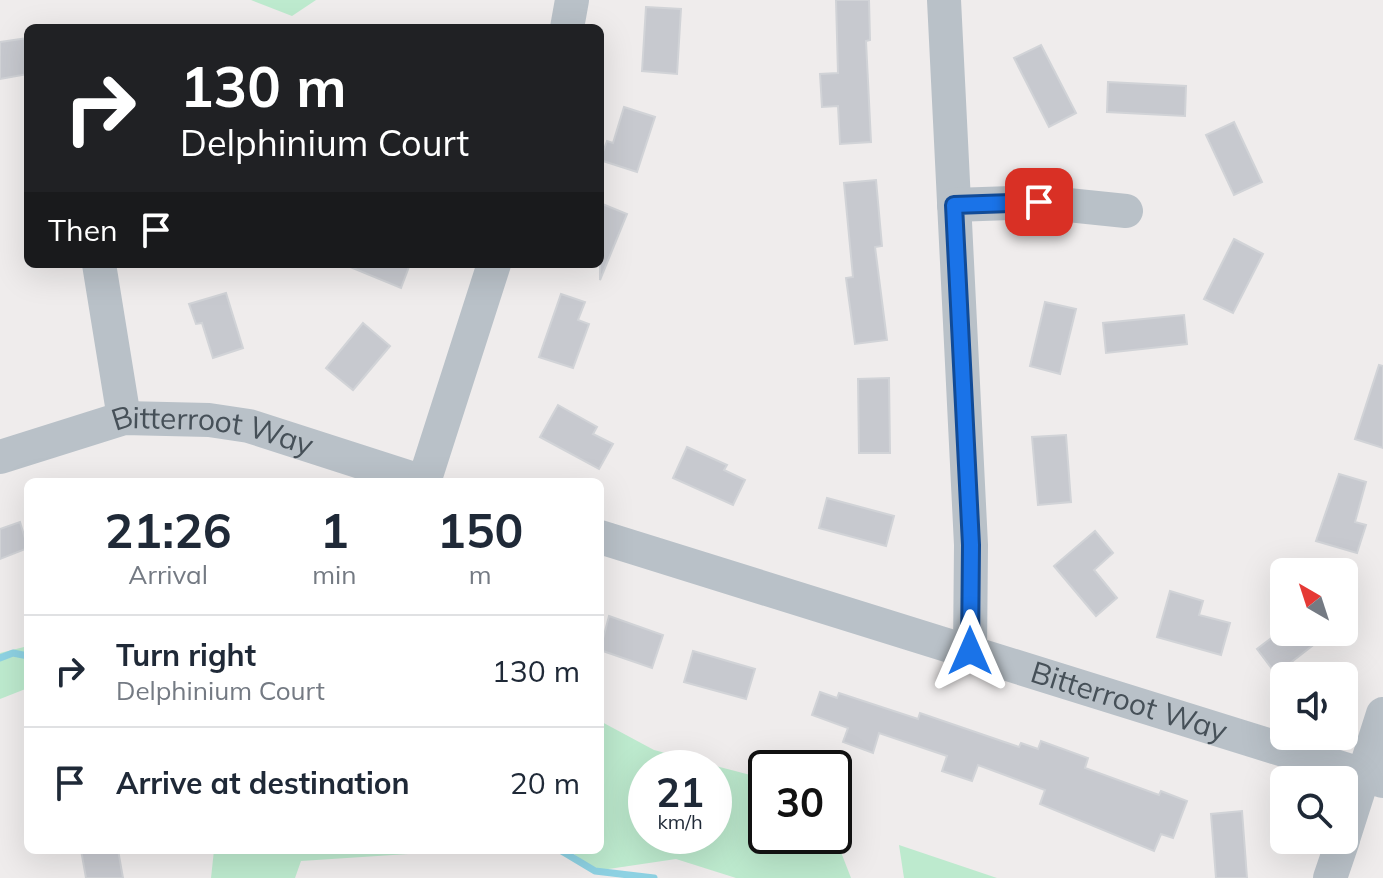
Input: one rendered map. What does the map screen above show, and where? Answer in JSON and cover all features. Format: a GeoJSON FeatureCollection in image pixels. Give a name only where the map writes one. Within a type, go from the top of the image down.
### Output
{"type":"FeatureCollection","features":[{"type":"Feature","properties":{"kind":"street"},"geometry":{"type":"LineString","coordinates":[[568,24],[572,0]]}},
{"type":"Feature","properties":{"kind":"street"},"geometry":{"type":"LineString","coordinates":[[944,0],[971,545],[970,651]]}},
{"type":"Feature","properties":{"kind":"street"},"geometry":{"type":"LineString","coordinates":[[954,205],[1039,202],[1126,211]]}},
{"type":"Feature","properties":{"kind":"street"},"geometry":{"type":"LineString","coordinates":[[100,268],[124,418]]}},
{"type":"Feature","properties":{"kind":"street"},"geometry":{"type":"LineString","coordinates":[[425,478],[493,268]]}},
{"type":"Feature","properties":{"kind":"street","name":"Bitterroot Way"},"geometry":{"type":"LineString","coordinates":[[0,457],[124,418],[209,420],[249,426],[412,478]]}},
{"type":"Feature","properties":{"kind":"street","name":"Bitterroot Way"},"geometry":{"type":"LineString","coordinates":[[604,538],[1374,778]]}},
{"type":"Feature","properties":{"kind":"street"},"geometry":{"type":"LineString","coordinates":[[1358,809],[1374,778],[1383,714]]}},
{"type":"Feature","properties":{"kind":"street"},"geometry":{"type":"LineString","coordinates":[[1330,878],[1338,854]]}},
{"type":"Feature","properties":{"kind":"green space"},"geometry":{"type":"Polygon","coordinates":[[[251,0],[316,0],[292,16],[251,0]]]}},
{"type":"Feature","properties":{"kind":"green space"},"geometry":{"type":"Polygon","coordinates":[[[24,647],[24,690],[0,699],[0,653],[24,647]]]}},
{"type":"Feature","properties":{"kind":"green space"},"geometry":{"type":"Polygon","coordinates":[[[604,723],[654,750],[628,750],[628,854],[732,854],[732,770],[748,774],[748,854],[842,854],[851,878],[736,878],[676,859],[595,871],[574,854],[604,854],[604,723]]]}},
{"type":"Feature","properties":{"kind":"green space"},"geometry":{"type":"Polygon","coordinates":[[[899,845],[997,878],[904,878],[899,845]]]}},
{"type":"Feature","properties":{"kind":"green space"},"geometry":{"type":"Polygon","coordinates":[[[214,854],[408,854],[301,861],[295,878],[211,878],[214,854]]]}},
{"type":"Feature","properties":{"kind":"building"},"geometry":{"type":"Polygon","coordinates":[[[836,0],[869,0],[870,40],[866,41],[871,142],[840,144],[838,106],[822,107],[820,74],[838,73],[836,0]]]}},
{"type":"Feature","properties":{"kind":"building"},"geometry":{"type":"Polygon","coordinates":[[[646,7],[681,9],[677,74],[642,71],[646,7]]]}},
{"type":"Feature","properties":{"kind":"building"},"geometry":{"type":"Polygon","coordinates":[[[24,39],[24,75],[0,79],[0,42],[24,39]]]}},
{"type":"Feature","properties":{"kind":"building"},"geometry":{"type":"Polygon","coordinates":[[[1041,45],[1076,113],[1049,127],[1014,58],[1041,45]]]}},
{"type":"Feature","properties":{"kind":"building"},"geometry":{"type":"Polygon","coordinates":[[[1108,82],[1186,86],[1185,116],[1107,112],[1108,82]]]}},
{"type":"Feature","properties":{"kind":"building"},"geometry":{"type":"Polygon","coordinates":[[[624,107],[655,117],[637,172],[604,161],[607,141],[613,143],[624,107]]]}},
{"type":"Feature","properties":{"kind":"building"},"geometry":{"type":"Polygon","coordinates":[[[1234,122],[1262,182],[1234,195],[1206,135],[1234,122]]]}},
{"type":"Feature","properties":{"kind":"building"},"geometry":{"type":"Polygon","coordinates":[[[876,180],[882,246],[875,247],[887,340],[855,344],[846,278],[853,277],[844,183],[876,180]]]}},
{"type":"Feature","properties":{"kind":"building"},"geometry":{"type":"Polygon","coordinates":[[[604,205],[627,214],[600,280],[600,268],[604,268],[604,205]]]}},
{"type":"Feature","properties":{"kind":"building"},"geometry":{"type":"Polygon","coordinates":[[[1234,239],[1263,254],[1233,313],[1204,299],[1234,239]]]}},
{"type":"Feature","properties":{"kind":"building"},"geometry":{"type":"Polygon","coordinates":[[[353,268],[408,268],[401,288],[353,268]]]}},
{"type":"Feature","properties":{"kind":"building"},"geometry":{"type":"Polygon","coordinates":[[[226,293],[243,348],[213,358],[202,323],[196,324],[189,304],[226,293]]]}},
{"type":"Feature","properties":{"kind":"building"},"geometry":{"type":"Polygon","coordinates":[[[561,294],[585,302],[578,320],[589,324],[573,368],[539,357],[561,294]]]}},
{"type":"Feature","properties":{"kind":"building"},"geometry":{"type":"Polygon","coordinates":[[[1045,302],[1076,309],[1060,374],[1030,366],[1045,302]]]}},
{"type":"Feature","properties":{"kind":"building"},"geometry":{"type":"Polygon","coordinates":[[[1184,315],[1187,344],[1106,353],[1103,323],[1184,315]]]}},
{"type":"Feature","properties":{"kind":"building"},"geometry":{"type":"Polygon","coordinates":[[[363,323],[390,346],[353,390],[326,368],[363,323]]]}},
{"type":"Feature","properties":{"kind":"building"},"geometry":{"type":"Polygon","coordinates":[[[1379,365],[1383,366],[1383,448],[1355,439],[1379,365]]]}},
{"type":"Feature","properties":{"kind":"building"},"geometry":{"type":"Polygon","coordinates":[[[889,378],[890,453],[859,453],[858,379],[889,378]]]}},
{"type":"Feature","properties":{"kind":"building"},"geometry":{"type":"Polygon","coordinates":[[[558,405],[597,427],[593,434],[613,444],[599,469],[540,437],[558,405]]]}},
{"type":"Feature","properties":{"kind":"building"},"geometry":{"type":"Polygon","coordinates":[[[1066,435],[1071,502],[1038,505],[1032,437],[1066,435]]]}},
{"type":"Feature","properties":{"kind":"building"},"geometry":{"type":"Polygon","coordinates":[[[687,447],[727,465],[724,470],[745,480],[733,505],[673,478],[687,447]]]}},
{"type":"Feature","properties":{"kind":"building"},"geometry":{"type":"Polygon","coordinates":[[[1339,474],[1366,482],[1355,522],[1366,525],[1357,553],[1316,541],[1339,474]]]}},
{"type":"Feature","properties":{"kind":"building"},"geometry":{"type":"Polygon","coordinates":[[[827,498],[894,516],[886,546],[819,528],[827,498]]]}},
{"type":"Feature","properties":{"kind":"building"},"geometry":{"type":"Polygon","coordinates":[[[20,522],[24,550],[0,559],[0,529],[20,522]]]}},
{"type":"Feature","properties":{"kind":"building"},"geometry":{"type":"Polygon","coordinates":[[[1095,531],[1113,553],[1094,570],[1117,598],[1096,616],[1054,566],[1095,531]]]}},
{"type":"Feature","properties":{"kind":"building"},"geometry":{"type":"Polygon","coordinates":[[[1170,591],[1203,601],[1199,615],[1230,623],[1221,655],[1157,637],[1170,591]]]}},
{"type":"Feature","properties":{"kind":"building"},"geometry":{"type":"Polygon","coordinates":[[[609,616],[663,635],[652,668],[604,651],[609,616]]]}},
{"type":"Feature","properties":{"kind":"building"},"geometry":{"type":"Polygon","coordinates":[[[1270,639],[1270,646],[1312,646],[1291,662],[1270,662],[1270,666],[1257,649],[1270,639]]]}},
{"type":"Feature","properties":{"kind":"building"},"geometry":{"type":"Polygon","coordinates":[[[693,651],[755,669],[746,699],[684,682],[693,651]]]}},
{"type":"Feature","properties":{"kind":"building"},"geometry":{"type":"Polygon","coordinates":[[[820,692],[837,698],[839,693],[918,719],[920,713],[1019,747],[1021,743],[1038,749],[1041,741],[1088,758],[1085,768],[1159,795],[1161,791],[1187,801],[1173,838],[1161,834],[1154,851],[1040,804],[1045,790],[978,765],[972,781],[942,771],[947,756],[879,733],[873,753],[843,742],[848,728],[812,715],[820,692]]]}},
{"type":"Feature","properties":{"kind":"building"},"geometry":{"type":"Polygon","coordinates":[[[1242,811],[1247,878],[1216,878],[1211,814],[1242,811]]]}},
{"type":"Feature","properties":{"kind":"building"},"geometry":{"type":"Polygon","coordinates":[[[82,854],[119,854],[123,878],[86,878],[82,854]]]}},
{"type":"Feature","properties":{"kind":"waterway"},"geometry":{"type":"LineString","coordinates":[[0,658],[13,653],[24,655]]}},
{"type":"Feature","properties":{"kind":"waterway"},"geometry":{"type":"LineString","coordinates":[[567,854],[595,871],[654,878]]}},
{"type":"Feature","properties":{"kind":"route"},"geometry":{"type":"LineString","coordinates":[[970,651],[971,545],[954,205],[1039,202]]}}]}
